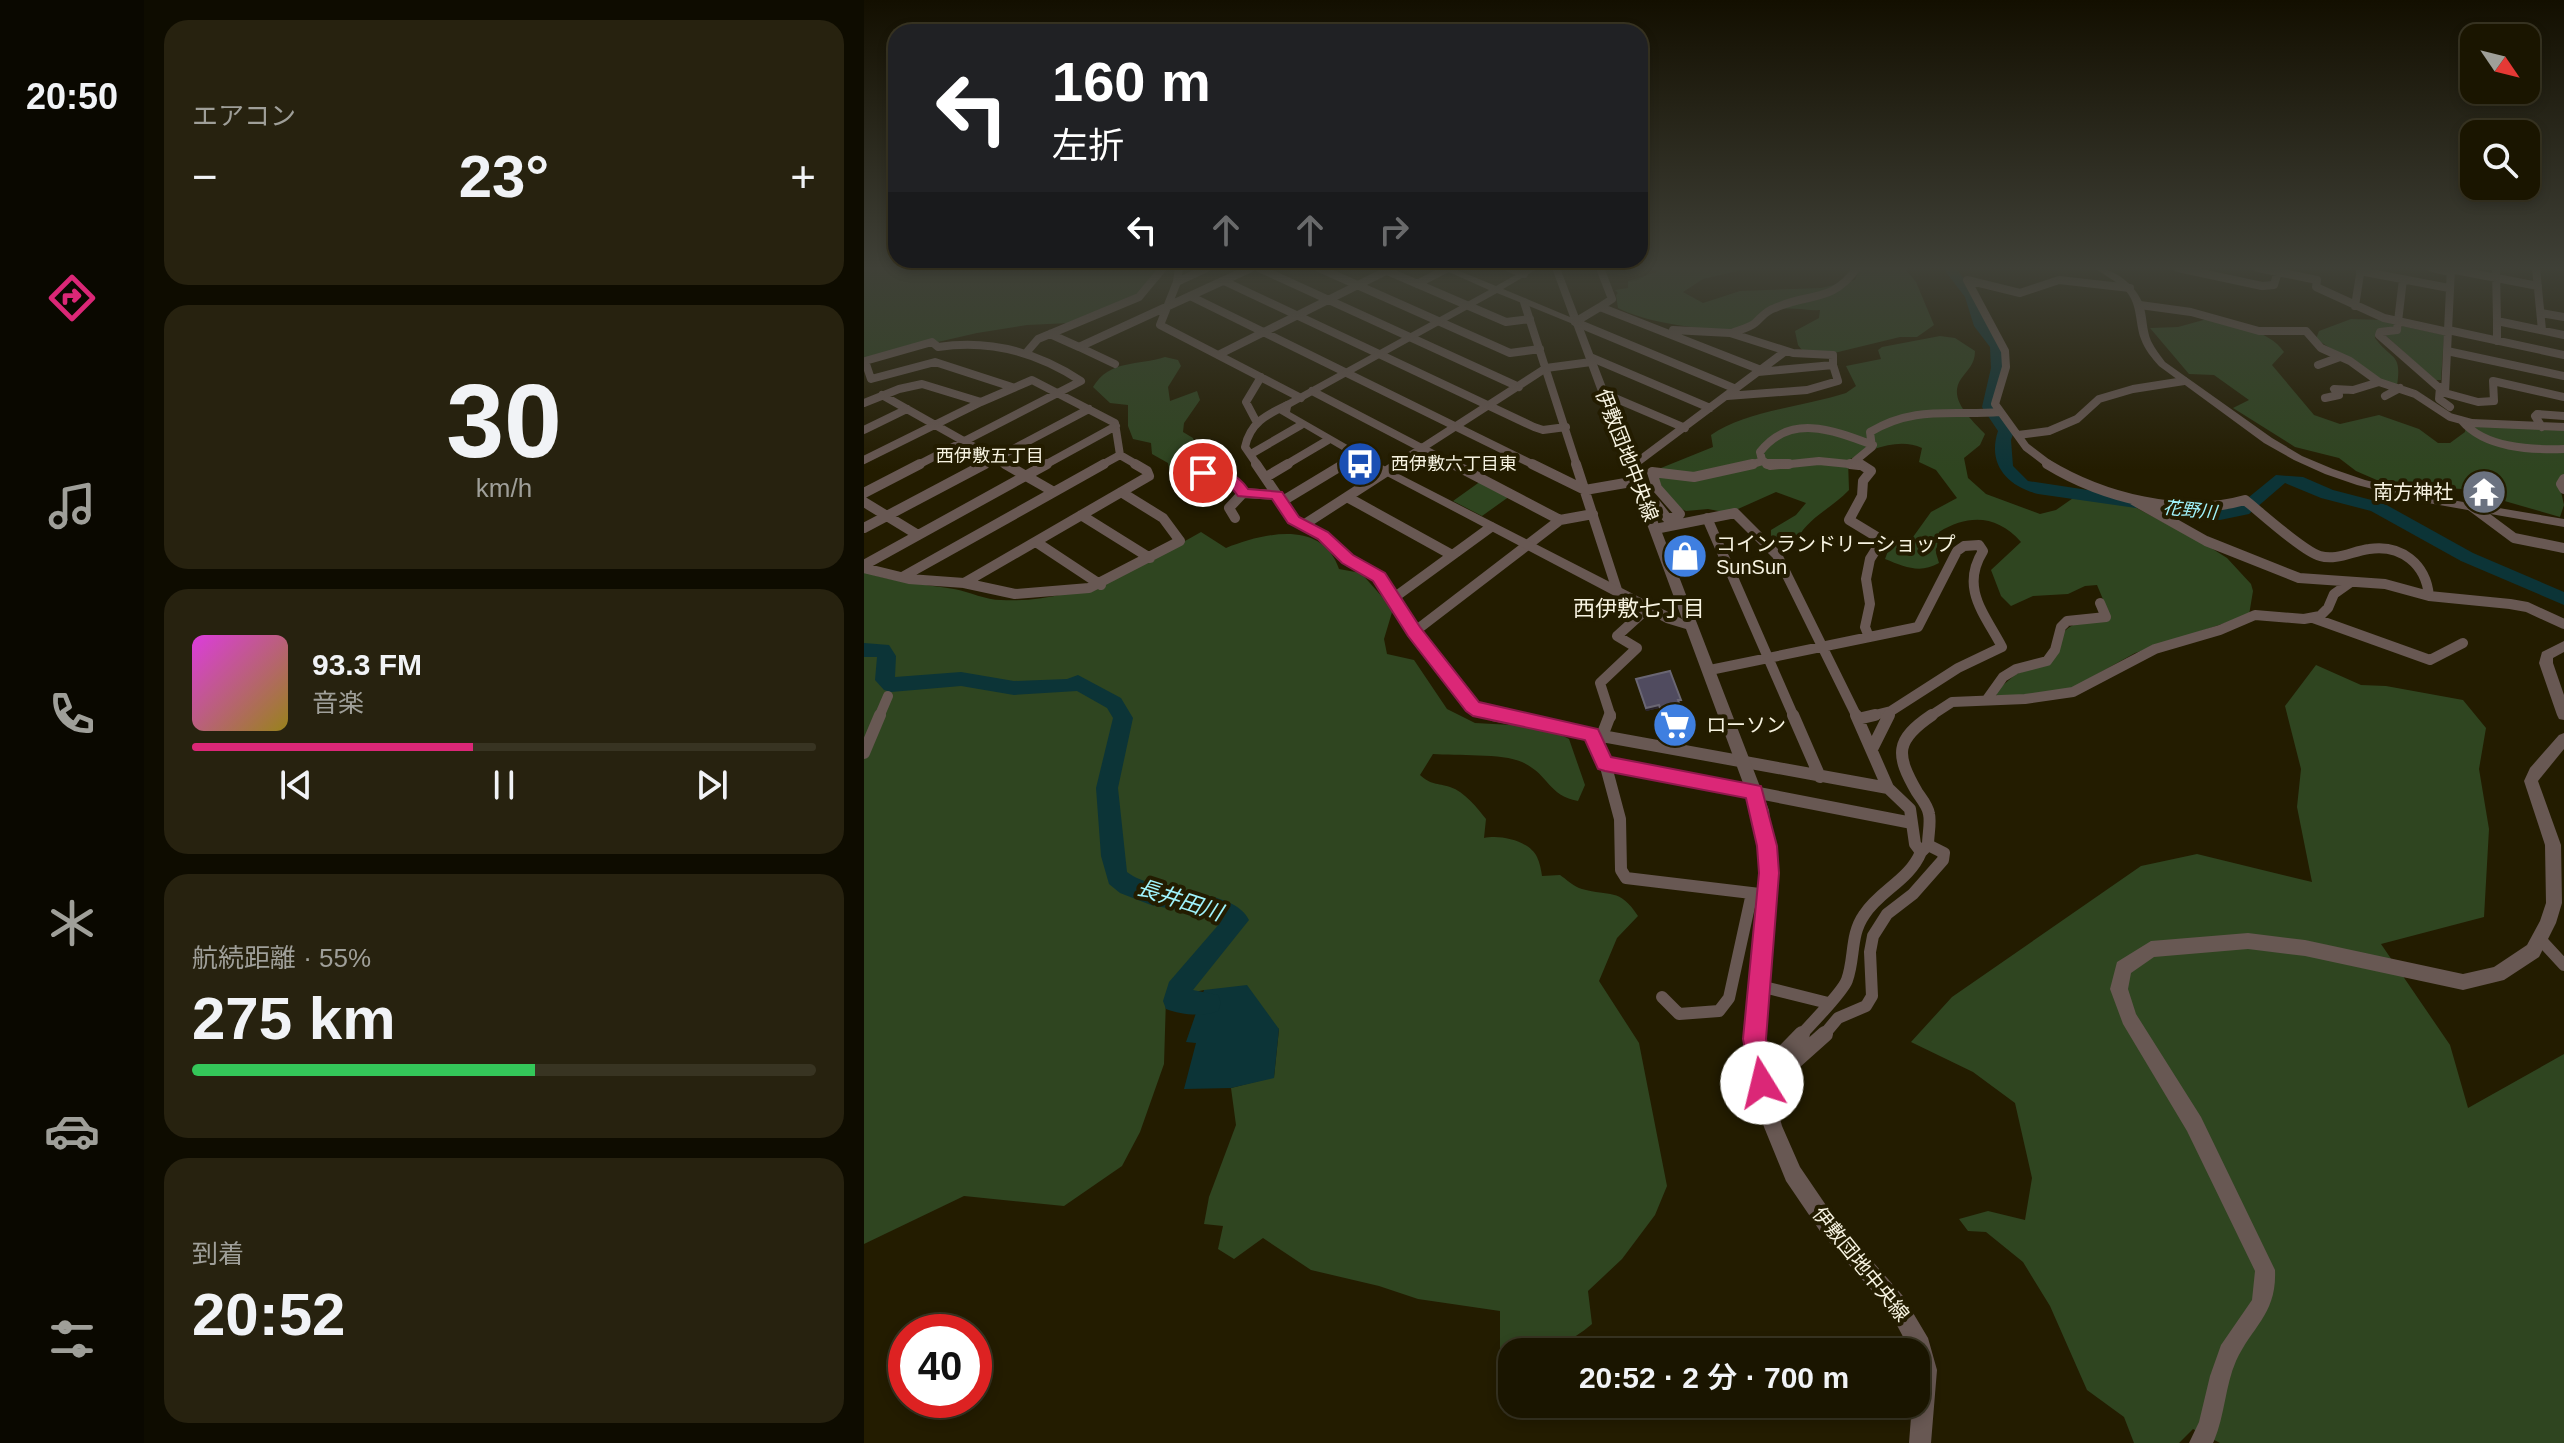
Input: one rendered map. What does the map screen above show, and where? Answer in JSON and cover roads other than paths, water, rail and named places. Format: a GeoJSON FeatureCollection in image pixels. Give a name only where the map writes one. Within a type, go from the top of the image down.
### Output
{"type":"FeatureCollection","features":[{"type":"Feature","properties":{"kind":"street"},"geometry":{"type":"LineString","coordinates":[[1026,353],[1031,345],[1048,335]]}},
{"type":"Feature","properties":{"kind":"street"},"geometry":{"type":"LineString","coordinates":[[1053,335],[1115,364]]}},
{"type":"Feature","properties":{"kind":"street"},"geometry":{"type":"LineString","coordinates":[[1079,347],[1104,335]]}},
{"type":"Feature","properties":{"kind":"street"},"geometry":{"type":"LineString","coordinates":[[1180,335],[1301,398]]}},
{"type":"Feature","properties":{"kind":"street"},"geometry":{"type":"LineString","coordinates":[[1218,355],[1256,335]]}},
{"type":"Feature","properties":{"kind":"street"},"geometry":{"type":"LineString","coordinates":[[1270,335],[1585,490],[1637,481]]}},
{"type":"Feature","properties":{"kind":"street"},"geometry":{"type":"LineString","coordinates":[[1341,335],[1543,430],[1566,427]]}},
{"type":"Feature","properties":{"kind":"street"},"geometry":{"type":"LineString","coordinates":[[1406,335],[1519,387]]}},
{"type":"Feature","properties":{"kind":"street"},"geometry":{"type":"LineString","coordinates":[[1413,335],[1256,421],[1245,447],[1294,520],[1330,541],[1347,559],[1379,577],[1395,597],[1414,632],[1472,707],[1597,735],[1888,788]]}},
{"type":"Feature","properties":{"kind":"street"},"geometry":{"type":"LineString","coordinates":[[1470,335],[1510,353],[1540,349]]}},
{"type":"Feature","properties":{"kind":"street"},"geometry":{"type":"LineString","coordinates":[[1535,335],[1618,593]]}},
{"type":"Feature","properties":{"kind":"street","name":"伊敷団地中央線"},"geometry":{"type":"LineString","coordinates":[[1580,335],[1755,792],[1767,846],[1760,894],[1760,986],[1755,1039],[1765,1064],[1773,1127],[1793,1174],[1829,1227],[1896,1303],[1920,1346],[1926,1370],[1920,1443]]}},
{"type":"Feature","properties":{"kind":"street"},"geometry":{"type":"LineString","coordinates":[[1607,335],[1736,389]]}},
{"type":"Feature","properties":{"kind":"street"},"geometry":{"type":"LineString","coordinates":[[1673,335],[1759,371],[1833,365]]}},
{"type":"Feature","properties":{"kind":"street"},"geometry":{"type":"LineString","coordinates":[[1727,396],[1795,391],[1836,384],[1833,355],[1783,353],[1738,335]]}},
{"type":"Feature","properties":{"kind":"street"},"geometry":{"type":"LineString","coordinates":[[1997,335],[2005,351],[2006,367],[1994,399],[2030,452],[2045,464],[2079,482],[2131,498],[2215,509],[2245,500],[2317,556],[2386,547],[2422,566],[2428,581],[2429,596]]}},
{"type":"Feature","properties":{"kind":"street"},"geometry":{"type":"LineString","coordinates":[[2145,335],[2147,345],[2160,362],[2184,381],[2274,444],[2302,459],[2385,487],[2564,523]]}},
{"type":"Feature","properties":{"kind":"street"},"geometry":{"type":"LineString","coordinates":[[2311,335],[2321,348],[2379,382],[2400,388],[2462,421],[2564,427]]}},
{"type":"Feature","properties":{"kind":"street"},"geometry":{"type":"LineString","coordinates":[[2379,335],[2442,390],[2478,402],[2494,401],[2492,361]]}},
{"type":"Feature","properties":{"kind":"street"},"geometry":{"type":"LineString","coordinates":[[2448,335],[2439,399],[2450,407]]}},
{"type":"Feature","properties":{"kind":"street"},"geometry":{"type":"LineString","coordinates":[[2469,335],[2564,355]]}},
{"type":"Feature","properties":{"kind":"street"},"geometry":{"type":"LineString","coordinates":[[2497,335],[2497,341]]}},
{"type":"Feature","properties":{"kind":"street"},"geometry":{"type":"LineString","coordinates":[[864,493],[1081,381],[1026,353],[967,342],[936,347],[932,342],[865,361],[871,379],[923,363],[941,362],[1012,387]]}},
{"type":"Feature","properties":{"kind":"street"},"geometry":{"type":"LineString","coordinates":[[2447,351],[2564,376]]}},
{"type":"Feature","properties":{"kind":"street"},"geometry":{"type":"LineString","coordinates":[[1631,467],[1783,353]]}},
{"type":"Feature","properties":{"kind":"street"},"geometry":{"type":"LineString","coordinates":[[2318,365],[2340,357]]}},
{"type":"Feature","properties":{"kind":"street"},"geometry":{"type":"LineString","coordinates":[[1305,524],[1546,368],[1590,359],[1710,408]]}},
{"type":"Feature","properties":{"kind":"street"},"geometry":{"type":"LineString","coordinates":[[1787,370],[1795,391]]}},
{"type":"Feature","properties":{"kind":"street"},"geometry":{"type":"LineString","coordinates":[[1256,421],[1246,402],[1261,377]]}},
{"type":"Feature","properties":{"kind":"street"},"geometry":{"type":"LineString","coordinates":[[864,460],[1032,380],[1116,426],[1120,455]]}},
{"type":"Feature","properties":{"kind":"street"},"geometry":{"type":"LineString","coordinates":[[2018,435],[2049,431],[2077,419],[2099,399],[2184,381]]}},
{"type":"Feature","properties":{"kind":"street"},"geometry":{"type":"LineString","coordinates":[[2493,381],[2564,397]]}},
{"type":"Feature","properties":{"kind":"street"},"geometry":{"type":"LineString","coordinates":[[2325,398],[2339,395],[2334,389],[2353,390],[2379,382]]}},
{"type":"Feature","properties":{"kind":"street"},"geometry":{"type":"LineString","coordinates":[[864,403],[902,386],[924,383],[981,402]]}},
{"type":"Feature","properties":{"kind":"street"},"geometry":{"type":"LineString","coordinates":[[2385,396],[2400,388]]}},
{"type":"Feature","properties":{"kind":"street"},"geometry":{"type":"LineString","coordinates":[[1312,391],[1560,520]]}},
{"type":"Feature","properties":{"kind":"street"},"geometry":{"type":"LineString","coordinates":[[1603,393],[1685,428]]}},
{"type":"Feature","properties":{"kind":"street"},"geometry":{"type":"LineString","coordinates":[[882,395],[1054,492]]}},
{"type":"Feature","properties":{"kind":"street"},"geometry":{"type":"LineString","coordinates":[[2478,402],[2479,424]]}},
{"type":"Feature","properties":{"kind":"street"},"geometry":{"type":"LineString","coordinates":[[1287,405],[1284,413],[1357,456],[1618,593],[1692,626]]}},
{"type":"Feature","properties":{"kind":"street"},"geometry":{"type":"LineString","coordinates":[[864,430],[907,409]]}},
{"type":"Feature","properties":{"kind":"street"},"geometry":{"type":"LineString","coordinates":[[864,528],[1089,409]]}},
{"type":"Feature","properties":{"kind":"street"},"geometry":{"type":"LineString","coordinates":[[1873,445],[1872,430],[1910,412],[2000,412]]}},
{"type":"Feature","properties":{"kind":"street"},"geometry":{"type":"LineString","coordinates":[[2542,427],[2535,416],[2537,414],[2564,416]]}},
{"type":"Feature","properties":{"kind":"street"},"geometry":{"type":"LineString","coordinates":[[2462,421],[2473,433],[2505,443],[2536,451],[2564,449]]}},
{"type":"Feature","properties":{"kind":"street"},"geometry":{"type":"LineString","coordinates":[[1251,454],[1301,425]]}},
{"type":"Feature","properties":{"kind":"street"},"geometry":{"type":"LineString","coordinates":[[864,566],[1116,426]]}},
{"type":"Feature","properties":{"kind":"street"},"geometry":{"type":"LineString","coordinates":[[1869,637],[1865,627],[1870,604],[1866,579],[1870,559],[1882,543],[1849,520],[1862,496],[1863,481],[1871,471],[1859,465],[1819,461],[1770,466],[1763,461],[1760,452],[1774,436],[1783,432],[1832,431],[1873,445]]}},
{"type":"Feature","properties":{"kind":"street"},"geometry":{"type":"LineString","coordinates":[[1266,477],[1328,440]]}},
{"type":"Feature","properties":{"kind":"street"},"geometry":{"type":"LineString","coordinates":[[1859,465],[1856,457],[1873,445]]}},
{"type":"Feature","properties":{"kind":"street"},"geometry":{"type":"LineString","coordinates":[[904,576],[1120,455]]}},
{"type":"Feature","properties":{"kind":"street"},"geometry":{"type":"LineString","coordinates":[[964,583],[1149,476],[1147,471],[1120,455]]}},
{"type":"Feature","properties":{"kind":"street"},"geometry":{"type":"LineString","coordinates":[[1191,482],[1194,476],[1203,473],[1225,474],[1234,479],[1243,493],[1279,498],[1357,456]]}},
{"type":"Feature","properties":{"kind":"street"},"geometry":{"type":"LineString","coordinates":[[1645,503],[1656,504],[1667,518],[1676,518],[1680,514],[1657,488],[1652,472],[1682,479],[1714,475],[1763,461]]}},
{"type":"Feature","properties":{"kind":"street"},"geometry":{"type":"LineString","coordinates":[[2564,479],[2561,484],[2564,489]]}},
{"type":"Feature","properties":{"kind":"street"},"geometry":{"type":"LineString","coordinates":[[864,566],[904,576],[964,583],[1015,594],[1101,585],[1180,541],[1177,532],[1160,515],[1121,492]]}},
{"type":"Feature","properties":{"kind":"street"},"geometry":{"type":"LineString","coordinates":[[1235,518],[1229,508],[1243,493]]}},
{"type":"Feature","properties":{"kind":"street"},"geometry":{"type":"LineString","coordinates":[[1347,497],[1452,555]]}},
{"type":"Feature","properties":{"kind":"street"},"geometry":{"type":"LineString","coordinates":[[2131,498],[2144,509],[2206,541],[2289,575],[2314,580],[2385,584],[2429,596],[2527,607],[2564,624]]}},
{"type":"Feature","properties":{"kind":"street"},"geometry":{"type":"LineString","coordinates":[[864,502],[918,535]]}},
{"type":"Feature","properties":{"kind":"street"},"geometry":{"type":"LineString","coordinates":[[2471,506],[2514,538],[2564,548]]}},
{"type":"Feature","properties":{"kind":"street"},"geometry":{"type":"LineString","coordinates":[[1655,529],[1735,513],[1777,555],[1858,719],[1888,788],[1910,809],[1915,844],[1944,853],[1943,860],[1913,894],[1887,914],[1873,936],[1870,952],[1872,996],[1866,1006],[1838,1018],[1816,1045],[1788,1067],[1765,1064]]}},
{"type":"Feature","properties":{"kind":"street"},"geometry":{"type":"LineString","coordinates":[[1414,632],[1560,520],[1593,514]]}},
{"type":"Feature","properties":{"kind":"street"},"geometry":{"type":"LineString","coordinates":[[1081,515],[1150,558]]}},
{"type":"Feature","properties":{"kind":"street"},"geometry":{"type":"LineString","coordinates":[[1707,518],[1820,777]]}},
{"type":"Feature","properties":{"kind":"street"},"geometry":{"type":"LineString","coordinates":[[1395,597],[1491,527]]}},
{"type":"Feature","properties":{"kind":"street"},"geometry":{"type":"LineString","coordinates":[[1036,542],[1101,585]]}},
{"type":"Feature","properties":{"kind":"street"},"geometry":{"type":"LineString","coordinates":[[1710,670],[1918,627],[1957,551],[1971,545],[1982,548],[1982,555],[1973,567],[1972,591],[2002,647],[1958,668],[1891,711],[1858,719]]}},
{"type":"Feature","properties":{"kind":"street"},"geometry":{"type":"LineString","coordinates":[[2313,618],[2326,611],[2334,594],[2351,582]]}},
{"type":"Feature","properties":{"kind":"street"},"geometry":{"type":"LineString","coordinates":[[1988,698],[2003,677],[2016,669],[2047,661],[2055,650],[2061,627],[2067,621],[2106,617],[2100,603]]}},
{"type":"Feature","properties":{"kind":"street"},"geometry":{"type":"LineString","coordinates":[[1597,735],[1611,718],[1600,683],[1637,648],[1617,636],[1648,608]]}},
{"type":"Feature","properties":{"kind":"street"},"geometry":{"type":"LineString","coordinates":[[1765,1064],[1801,1039],[1846,984],[1853,931],[1878,899],[1915,869],[1925,848],[1929,812],[1901,759],[1904,739],[1917,725],[1952,702],[1988,698],[2025,699],[2073,692],[2155,649],[2220,630],[2255,615],[2313,618],[2430,660],[2463,643]]}},
{"type":"Feature","properties":{"kind":"street"},"geometry":{"type":"LineString","coordinates":[[2564,646],[2547,655],[2546,663],[2564,713]]}},
{"type":"Feature","properties":{"kind":"street"},"geometry":{"type":"LineString","coordinates":[[864,753],[888,696]]}},
{"type":"Feature","properties":{"kind":"street"},"geometry":{"type":"LineString","coordinates":[[1872,749],[1891,711]]}},
{"type":"Feature","properties":{"kind":"street"},"geometry":{"type":"LineString","coordinates":[[1597,735],[1620,819],[1622,875],[1626,878],[1760,894],[1729,998],[1719,1011],[1679,1014],[1662,997]]}},
{"type":"Feature","properties":{"kind":"street"},"geometry":{"type":"LineString","coordinates":[[2200,1443],[2212,1419],[2228,1354],[2261,1309],[2267,1288],[2265,1270],[2194,1124],[2129,1018],[2119,989],[2123,968],[2151,949],[2248,941],[2305,948],[2463,982],[2498,974],[2523,960],[2540,939],[2554,903],[2556,868],[2553,845],[2531,781],[2535,772],[2564,739]]}},
{"type":"Feature","properties":{"kind":"street"},"geometry":{"type":"LineString","coordinates":[[1605,763],[1912,823]]}},
{"type":"Feature","properties":{"kind":"street"},"geometry":{"type":"LineString","coordinates":[[2540,939],[2564,965]]}},
{"type":"Feature","properties":{"kind":"street"},"geometry":{"type":"LineString","coordinates":[[1760,986],[1828,1003]]}},
{"type":"Feature","properties":{"kind":"water"},"geometry":{"type":"Polygon","coordinates":[[[1247,985],[1279,1029],[1274,1078],[1231,1088],[1184,1089],[1196,1043],[1186,1042],[1204,990],[1247,985]]]}},
{"type":"Feature","properties":{"kind":"waterway","name":"花野川"},"geometry":{"type":"LineString","coordinates":[[1988,335],[1997,347],[1998,368],[1989,407],[2006,431],[2003,440],[2005,467],[2022,484],[2038,489],[2220,515],[2243,510],[2282,478],[2297,480],[2327,494],[2377,507],[2467,557],[2564,599]]}},
{"type":"Feature","properties":{"kind":"waterway","name":"長井田川"},"geometry":{"type":"LineString","coordinates":[[864,650],[882,650],[887,656],[885,680],[891,685],[961,679],[1014,688],[1069,686],[1078,682],[1114,703],[1123,718],[1107,788],[1112,856],[1117,877],[1128,886],[1151,895],[1208,905],[1237,920],[1178,990],[1175,1001],[1209,1003]]}},
{"type":"Feature","properties":{"kind":"place","name":"西伊敷六丁目東"},"geometry":{"type":"Point","coordinates":[1360,464]}},
{"type":"Feature","properties":{"kind":"place","name":"南方神社"},"geometry":{"type":"Point","coordinates":[2484,492]}},
{"type":"Feature","properties":{"kind":"place","name":"コインランドリーショップ SunSun"},"geometry":{"type":"Point","coordinates":[1685,556]}},
{"type":"Feature","properties":{"kind":"place","name":"ローソン"},"geometry":{"type":"Point","coordinates":[1675,725]}},
{"type":"Feature","properties":{"kind":"district","name":"西伊敷五丁目"},"geometry":{"type":"Point","coordinates":[990,456]}},
{"type":"Feature","properties":{"kind":"district","name":"西伊敷七丁目"},"geometry":{"type":"Point","coordinates":[1639,608]}}]}
